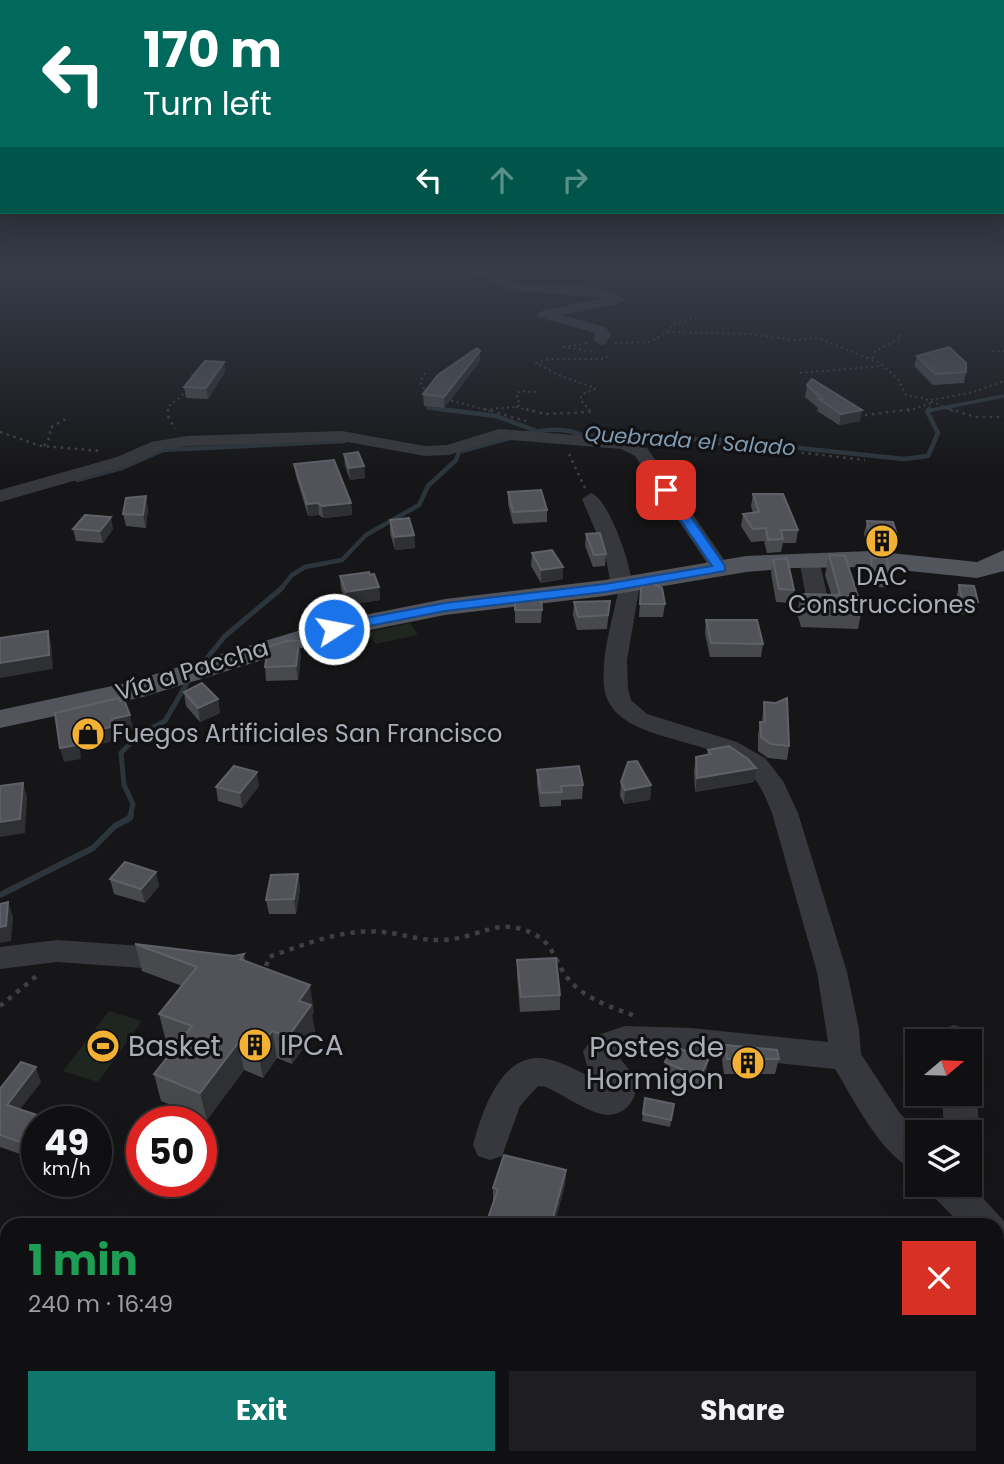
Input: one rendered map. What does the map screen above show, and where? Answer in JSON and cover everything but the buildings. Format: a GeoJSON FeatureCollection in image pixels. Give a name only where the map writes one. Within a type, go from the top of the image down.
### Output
{"type":"FeatureCollection","features":[{"type":"Feature","properties":{"kind":"main road","name":"Vía a Paccha"},"geometry":{"type":"LineString","coordinates":[[0,719],[132,691],[265,648],[346,626],[445,607],[625,585],[720,568],[809,559],[871,559],[977,570],[994,566],[1004,558]]}},
{"type":"Feature","properties":{"kind":"street"},"geometry":{"type":"LineString","coordinates":[[601,341],[603,337]]}},
{"type":"Feature","properties":{"kind":"street"},"geometry":{"type":"LineString","coordinates":[[0,496],[75,477],[157,446],[187,441],[342,436],[425,451],[449,450],[493,436],[509,434],[625,444],[641,452],[720,568]]}},
{"type":"Feature","properties":{"kind":"street"},"geometry":{"type":"LineString","coordinates":[[591,499],[625,585],[615,676],[618,699],[627,713],[638,719],[710,740],[744,755],[756,764],[774,787],[785,813],[832,972],[844,1029],[845,1057],[887,1122],[905,1142]]}},
{"type":"Feature","properties":{"kind":"street"},"geometry":{"type":"LineString","coordinates":[[809,559],[818,603]]}},
{"type":"Feature","properties":{"kind":"street"},"geometry":{"type":"LineString","coordinates":[[0,958],[57,951],[125,958],[165,958],[197,964]]}},
{"type":"Feature","properties":{"kind":"street"},"geometry":{"type":"LineString","coordinates":[[490,1145],[517,1082],[526,1074],[546,1072],[604,1101],[612,1101],[619,1093],[618,1080],[599,1057],[599,1051],[615,1041],[691,1041],[845,1057]]}},
{"type":"Feature","properties":{"kind":"street"},"geometry":{"type":"LineString","coordinates":[[961,1197],[980,1218]]}},
{"type":"Feature","properties":{"kind":"path"},"geometry":{"type":"LineString","coordinates":[[483,410],[516,407],[545,414],[591,412],[580,398],[595,389],[593,387],[563,377],[536,363],[549,359],[607,357],[604,354],[564,347],[601,341],[635,345],[662,337]]}},
{"type":"Feature","properties":{"kind":"path"},"geometry":{"type":"LineString","coordinates":[[774,337],[794,340],[818,338],[849,352],[873,358],[898,379],[906,395],[975,416],[1004,417]]}},
{"type":"Feature","properties":{"kind":"path"},"geometry":{"type":"LineString","coordinates":[[873,358],[875,351],[900,337]]}},
{"type":"Feature","properties":{"kind":"path"},"geometry":{"type":"LineString","coordinates":[[992,351],[1004,351]]}},
{"type":"Feature","properties":{"kind":"path"},"geometry":{"type":"LineString","coordinates":[[800,373],[882,366]]}},
{"type":"Feature","properties":{"kind":"path"},"geometry":{"type":"LineString","coordinates":[[187,441],[168,416],[168,407],[184,396],[193,373]]}},
{"type":"Feature","properties":{"kind":"path"},"geometry":{"type":"LineString","coordinates":[[425,373],[420,382],[428,394],[528,421]]}},
{"type":"Feature","properties":{"kind":"path"},"geometry":{"type":"LineString","coordinates":[[929,400],[975,392],[1004,381]]}},
{"type":"Feature","properties":{"kind":"path"},"geometry":{"type":"LineString","coordinates":[[516,407],[520,405],[516,394],[520,391],[537,392]]}},
{"type":"Feature","properties":{"kind":"path"},"geometry":{"type":"LineString","coordinates":[[856,416],[909,411],[914,407],[935,403]]}},
{"type":"Feature","properties":{"kind":"path"},"geometry":{"type":"LineString","coordinates":[[44,446],[50,437],[50,428],[69,417]]}},
{"type":"Feature","properties":{"kind":"path"},"geometry":{"type":"LineString","coordinates":[[0,432],[44,446],[134,455]]}},
{"type":"Feature","properties":{"kind":"path"},"geometry":{"type":"LineString","coordinates":[[550,439],[568,450],[591,499]]}},
{"type":"Feature","properties":{"kind":"path"},"geometry":{"type":"LineString","coordinates":[[625,444],[726,444],[865,460]]}},
{"type":"Feature","properties":{"kind":"path"},"geometry":{"type":"LineString","coordinates":[[266,966],[269,957],[354,933],[383,932],[419,940],[447,940],[497,924],[525,930],[542,938],[569,980],[589,996],[640,1019]]}},
{"type":"Feature","properties":{"kind":"path"},"geometry":{"type":"LineString","coordinates":[[0,1006],[44,970],[57,951]]}},
{"type":"Feature","properties":{"kind":"shaded area"},"geometry":{"type":"Polygon","coordinates":[[[410,623],[418,635],[375,644],[368,632],[410,623]]]}},
{"type":"Feature","properties":{"kind":"shaded area","name":"Basket"},"geometry":{"type":"Polygon","coordinates":[[[109,1011],[142,1021],[98,1082],[63,1071],[109,1011]]]}},
{"type":"Feature","properties":{"kind":"waterway","name":"Quebrada el Salado"},"geometry":{"type":"LineString","coordinates":[[927,411],[1004,396]]}},
{"type":"Feature","properties":{"kind":"waterway"},"geometry":{"type":"LineString","coordinates":[[428,408],[455,411]]}},
{"type":"Feature","properties":{"kind":"waterway"},"geometry":{"type":"LineString","coordinates":[[440,409],[496,416],[534,430]]}},
{"type":"Feature","properties":{"kind":"waterway","name":"Quebrada el Salado"},"geometry":{"type":"LineString","coordinates":[[522,434],[561,430],[584,436],[720,440],[904,459],[928,456],[938,433],[927,411]]}},
{"type":"Feature","properties":{"kind":"waterway","name":"Quebrada el Salado"},"geometry":{"type":"LineString","coordinates":[[458,452],[510,438]]}},
{"type":"Feature","properties":{"kind":"waterway","name":"Quebrada el Salado"},"geometry":{"type":"LineString","coordinates":[[77,480],[122,468],[163,450],[345,441]]}},
{"type":"Feature","properties":{"kind":"waterway"},"geometry":{"type":"LineString","coordinates":[[281,589],[292,575],[305,567],[342,560],[366,535],[419,505],[428,486],[456,460],[459,452]]}},
{"type":"Feature","properties":{"kind":"waterway"},"geometry":{"type":"LineString","coordinates":[[203,663],[225,636],[281,589]]}},
{"type":"Feature","properties":{"kind":"waterway"},"geometry":{"type":"LineString","coordinates":[[130,816],[133,804],[124,785],[121,753],[138,735],[165,721],[190,678]]}},
{"type":"Feature","properties":{"kind":"waterway"},"geometry":{"type":"LineString","coordinates":[[0,895],[93,848],[115,826],[130,818],[131,814]]}},
{"type":"Feature","properties":{"kind":"place","name":"DAC Construcciones"},"geometry":{"type":"Point","coordinates":[882,541]}},
{"type":"Feature","properties":{"kind":"place","name":"Fuegos Artificiales San Francisco"},"geometry":{"type":"Point","coordinates":[88,734]}},
{"type":"Feature","properties":{"kind":"place","name":"IPCA"},"geometry":{"type":"Point","coordinates":[255,1045]}},
{"type":"Feature","properties":{"kind":"place","name":"Basket"},"geometry":{"type":"Point","coordinates":[103,1046]}},
{"type":"Feature","properties":{"kind":"place","name":"Postes de Hormigon"},"geometry":{"type":"Point","coordinates":[748,1063]}},
{"type":"Feature","properties":{"kind":"route"},"geometry":{"type":"LineString","coordinates":[[334,629],[445,607],[605,588],[720,568],[666,490]]}}]}
